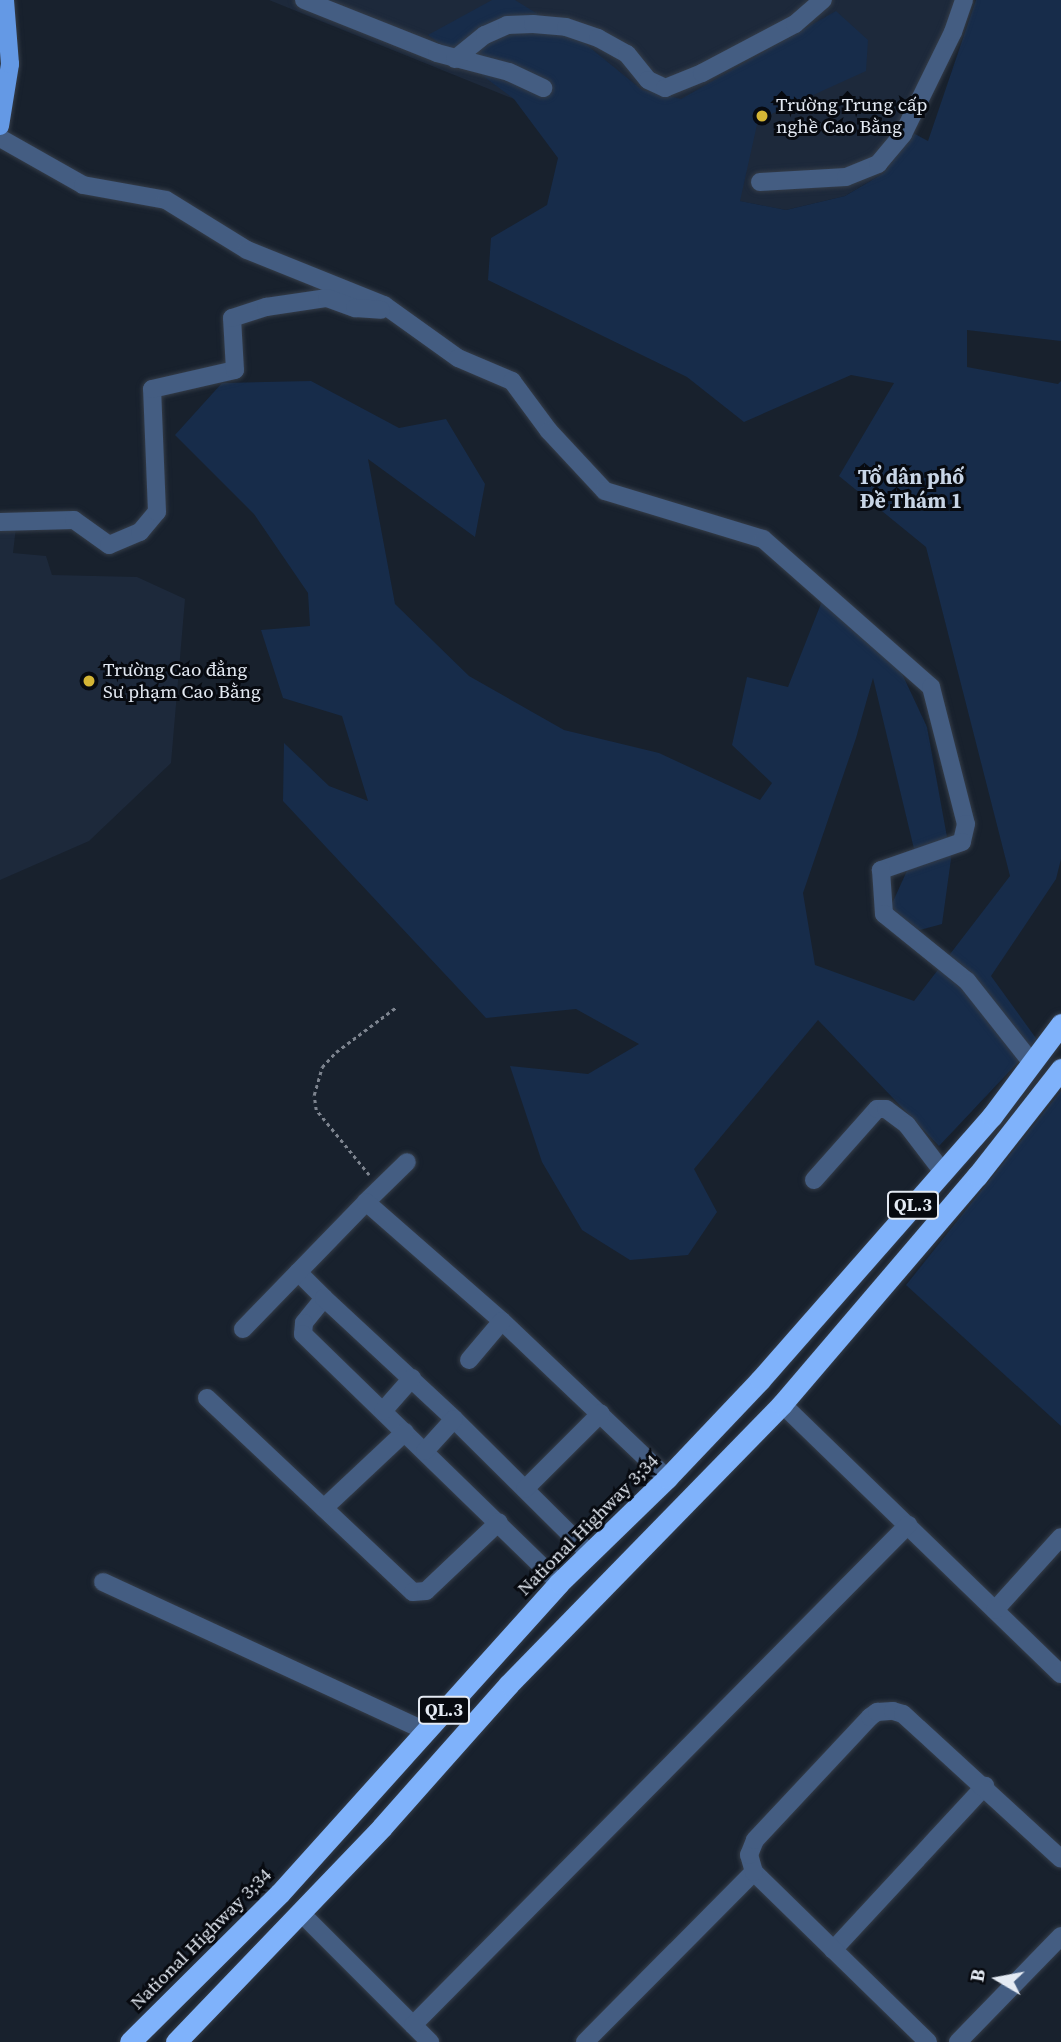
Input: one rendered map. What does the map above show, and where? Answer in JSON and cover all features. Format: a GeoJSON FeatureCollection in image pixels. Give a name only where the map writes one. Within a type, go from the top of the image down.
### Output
{"type":"FeatureCollection","features":[{"type":"Feature","properties":{"kind":"highway","name":"National Highway 3;34"},"geometry":{"type":"LineString","coordinates":[[130,2042],[280,1893],[559,1583],[667,1478],[760,1380],[992,1116],[1061,1024]]}},
{"type":"Feature","properties":{"kind":"highway"},"geometry":{"type":"LineString","coordinates":[[1032,1063],[1061,1039]]}},
{"type":"Feature","properties":{"kind":"highway","name":"QL.3"},"geometry":{"type":"LineString","coordinates":[[176,2042],[382,1827],[509,1684],[782,1404],[890,1274],[977,1176],[1058,1075]]}},
{"type":"Feature","properties":{"kind":"highway"},"geometry":{"type":"LineString","coordinates":[[760,1380],[782,1404]]}},
{"type":"Feature","properties":{"kind":"highway"},"geometry":{"type":"LineString","coordinates":[[425,1731],[449,1752]]}},
{"type":"Feature","properties":{"kind":"highway"},"geometry":{"type":"LineString","coordinates":[[169,2004],[169,2042]]}},
{"type":"Feature","properties":{"kind":"main road"},"geometry":{"type":"LineString","coordinates":[[0,126],[10,64],[5,0]]}},
{"type":"Feature","properties":{"kind":"street"},"geometry":{"type":"LineString","coordinates":[[304,0],[455,58],[509,72],[544,88]]}},
{"type":"Feature","properties":{"kind":"street"},"geometry":{"type":"LineString","coordinates":[[455,58],[485,35],[508,25],[533,23],[566,27],[627,54],[648,80],[665,88],[702,73],[795,24],[823,0]]}},
{"type":"Feature","properties":{"kind":"street"},"geometry":{"type":"LineString","coordinates":[[760,182],[846,177],[878,164],[903,134],[953,32],[964,0]]}},
{"type":"Feature","properties":{"kind":"street"},"geometry":{"type":"LineString","coordinates":[[0,138],[83,185],[166,200],[247,250],[392,311],[458,358],[512,381],[549,431],[606,491],[763,539],[931,687],[966,824],[962,842],[881,870],[884,914],[967,981],[1032,1063]]}},
{"type":"Feature","properties":{"kind":"street"},"geometry":{"type":"LineString","coordinates":[[0,522],[74,520],[109,545],[140,532],[157,512],[152,389],[235,370],[232,318],[266,307],[327,298],[355,308],[392,311]]}},
{"type":"Feature","properties":{"kind":"street"},"geometry":{"type":"LineString","coordinates":[[814,1180],[877,1109],[886,1109],[907,1125],[942,1171]]}},
{"type":"Feature","properties":{"kind":"street"},"geometry":{"type":"LineString","coordinates":[[243,1329],[407,1162]]}},
{"type":"Feature","properties":{"kind":"street"},"geometry":{"type":"LineString","coordinates":[[366,1202],[502,1321],[601,1412],[667,1478]]}},
{"type":"Feature","properties":{"kind":"street"},"geometry":{"type":"LineString","coordinates":[[298,1272],[412,1378],[589,1553]]}},
{"type":"Feature","properties":{"kind":"street"},"geometry":{"type":"LineString","coordinates":[[324,1297],[304,1323],[303,1334],[559,1583]]}},
{"type":"Feature","properties":{"kind":"street"},"geometry":{"type":"LineString","coordinates":[[469,1360],[502,1321]]}},
{"type":"Feature","properties":{"kind":"street"},"geometry":{"type":"LineString","coordinates":[[383,1411],[412,1378]]}},
{"type":"Feature","properties":{"kind":"street"},"geometry":{"type":"LineString","coordinates":[[207,1398],[409,1590],[417,1593],[426,1591],[499,1522]]}},
{"type":"Feature","properties":{"kind":"street"},"geometry":{"type":"LineString","coordinates":[[782,1404],[1061,1674]]}},
{"type":"Feature","properties":{"kind":"street"},"geometry":{"type":"LineString","coordinates":[[525,1489],[601,1412]]}},
{"type":"Feature","properties":{"kind":"street"},"geometry":{"type":"LineString","coordinates":[[425,1451],[454,1419]]}},
{"type":"Feature","properties":{"kind":"street"},"geometry":{"type":"LineString","coordinates":[[324,1508],[405,1432]]}},
{"type":"Feature","properties":{"kind":"street"},"geometry":{"type":"LineString","coordinates":[[413,2025],[908,1525]]}},
{"type":"Feature","properties":{"kind":"street"},"geometry":{"type":"LineString","coordinates":[[995,1610],[1061,1537]]}},
{"type":"Feature","properties":{"kind":"street"},"geometry":{"type":"LineString","coordinates":[[103,1581],[425,1731]]}},
{"type":"Feature","properties":{"kind":"street"},"geometry":{"type":"LineString","coordinates":[[928,2042],[754,1872],[749,1855],[755,1840],[877,1712],[903,1714],[985,1786],[1061,1859]]}},
{"type":"Feature","properties":{"kind":"street"},"geometry":{"type":"LineString","coordinates":[[833,1950],[985,1786]]}},
{"type":"Feature","properties":{"kind":"street"},"geometry":{"type":"LineString","coordinates":[[585,2042],[754,1872]]}},
{"type":"Feature","properties":{"kind":"street"},"geometry":{"type":"LineString","coordinates":[[300,1912],[430,2042]]}},
{"type":"Feature","properties":{"kind":"street"},"geometry":{"type":"LineString","coordinates":[[958,2042],[1061,1936]]}},
{"type":"Feature","properties":{"kind":"path"},"geometry":{"type":"LineString","coordinates":[[379,1189],[316,1110],[314,1095],[322,1067],[335,1052],[395,1008]]}},
{"type":"Feature","properties":{"kind":"shaded area","name":"Trường Trung cấp nghề Cao Bằng"},"geometry":{"type":"Polygon","coordinates":[[[269,0],[968,0],[913,133],[884,173],[845,196],[786,210],[681,190],[514,99],[269,0]]]}},
{"type":"Feature","properties":{"kind":"shaded area"},"geometry":{"type":"Polygon","coordinates":[[[492,0],[515,0],[583,42],[642,90],[681,99],[836,11],[868,40],[866,71],[758,120],[740,201],[786,210],[845,196],[884,173],[913,133],[928,141],[976,0],[1061,0],[1061,341],[967,330],[967,367],[1058,384],[1061,381],[1061,859],[1056,879],[991,976],[1038,1041],[939,1146],[818,1020],[694,1169],[717,1212],[688,1255],[630,1260],[582,1230],[542,1162],[510,1066],[588,1074],[639,1044],[576,1009],[486,1018],[283,801],[284,743],[329,786],[368,801],[342,716],[283,698],[261,630],[310,626],[308,593],[254,514],[175,435],[222,383],[311,381],[399,428],[446,419],[485,484],[475,537],[368,459],[395,604],[469,676],[564,730],[659,753],[760,800],[772,783],[732,745],[747,677],[788,687],[828,586],[890,648],[927,727],[951,859],[942,924],[905,934],[891,906],[915,853],[873,678],[856,738],[803,893],[815,965],[914,1001],[1010,876],[926,547],[839,476],[894,383],[851,375],[744,422],[687,377],[488,280],[491,238],[547,205],[558,158],[514,99],[428,35],[492,0]]]}},
{"type":"Feature","properties":{"kind":"shaded area","name":"Trường Cao đẳng Sư phạm Cao Bằng"},"geometry":{"type":"Polygon","coordinates":[[[0,525],[16,527],[13,553],[46,556],[52,575],[137,577],[185,599],[171,763],[89,841],[0,880],[0,525]]]}},
{"type":"Feature","properties":{"kind":"shaded area"},"geometry":{"type":"Polygon","coordinates":[[[1061,1091],[1061,1426],[906,1285],[1061,1091]]]}},
{"type":"Feature","properties":{"kind":"place","name":"Trường Trung cấp nghề Cao Bằng"},"geometry":{"type":"Point","coordinates":[762,116]}},
{"type":"Feature","properties":{"kind":"place","name":"Trường Cao đẳng Sư phạm Cao Bằng"},"geometry":{"type":"Point","coordinates":[89,681]}},
{"type":"Feature","properties":{"kind":"district","name":"Tổ dân phố Đề Thám 1"},"geometry":{"type":"Point","coordinates":[911,489]}}]}
